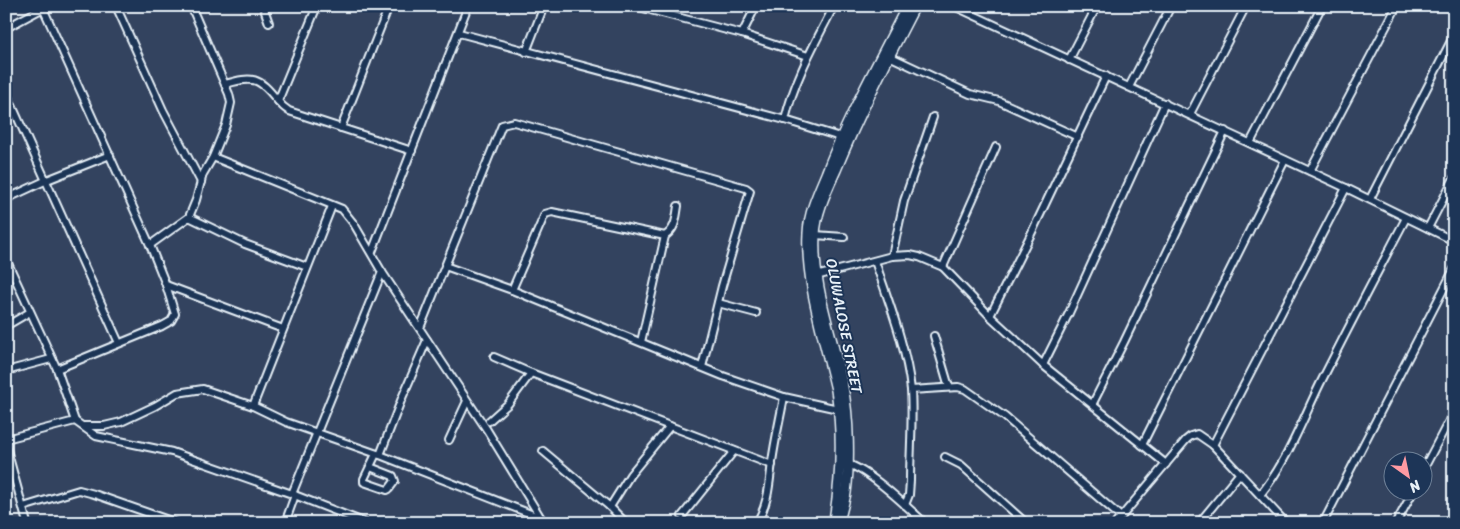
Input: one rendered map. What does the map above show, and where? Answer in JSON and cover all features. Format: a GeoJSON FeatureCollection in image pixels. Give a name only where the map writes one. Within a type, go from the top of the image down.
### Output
{"type":"FeatureCollection","features":[{"type":"Feature","properties":{"kind":"street"},"geometry":{"type":"LineString","coordinates":[[116,6],[164,110],[201,182]]}},
{"type":"Feature","properties":{"kind":"street"},"geometry":{"type":"LineString","coordinates":[[150,245],[189,217],[203,174],[213,157],[230,114],[231,103],[225,84],[191,6]]}},
{"type":"Feature","properties":{"kind":"street"},"geometry":{"type":"LineString","coordinates":[[263,6],[269,24]]}},
{"type":"Feature","properties":{"kind":"street"},"geometry":{"type":"LineString","coordinates":[[278,101],[317,6]]}},
{"type":"Feature","properties":{"kind":"street"},"geometry":{"type":"LineString","coordinates":[[341,128],[390,6]]}},
{"type":"Feature","properties":{"kind":"street"},"geometry":{"type":"LineString","coordinates":[[372,252],[468,6]]}},
{"type":"Feature","properties":{"kind":"street"},"geometry":{"type":"LineString","coordinates":[[526,52],[544,6]]}},
{"type":"Feature","properties":{"kind":"street"},"geometry":{"type":"LineString","coordinates":[[635,6],[742,34],[808,56]]}},
{"type":"Feature","properties":{"kind":"street"},"geometry":{"type":"LineString","coordinates":[[742,34],[756,6]]}},
{"type":"Feature","properties":{"kind":"street"},"geometry":{"type":"LineString","coordinates":[[785,120],[790,101],[808,56],[834,6]]}},
{"type":"Feature","properties":{"kind":"street","name":"OLUWALOSE STREET"},"geometry":{"type":"LineString","coordinates":[[839,523],[846,494],[848,464],[846,412],[843,387],[816,276],[816,224],[822,202],[849,139],[889,56],[907,6]]}},
{"type":"Feature","properties":{"kind":"street","name":"OLUWALOSE STREET"},"geometry":{"type":"LineString","coordinates":[[833,523],[841,463],[838,409],[836,390],[810,276],[809,223],[840,137],[896,36],[915,6]]}},
{"type":"Feature","properties":{"kind":"street"},"geometry":{"type":"LineString","coordinates":[[954,6],[1190,114],[1454,241]]}},
{"type":"Feature","properties":{"kind":"street"},"geometry":{"type":"LineString","coordinates":[[1069,60],[1097,6]]}},
{"type":"Feature","properties":{"kind":"street"},"geometry":{"type":"LineString","coordinates":[[1129,86],[1171,6]]}},
{"type":"Feature","properties":{"kind":"street"},"geometry":{"type":"LineString","coordinates":[[1190,114],[1246,6]]}},
{"type":"Feature","properties":{"kind":"street"},"geometry":{"type":"LineString","coordinates":[[1250,143],[1322,6]]}},
{"type":"Feature","properties":{"kind":"street"},"geometry":{"type":"LineString","coordinates":[[1310,171],[1397,6]]}},
{"type":"Feature","properties":{"kind":"street"},"geometry":{"type":"LineString","coordinates":[[6,28],[44,7],[150,245],[175,314],[171,321],[58,369]]}},
{"type":"Feature","properties":{"kind":"street"},"geometry":{"type":"LineString","coordinates":[[458,33],[785,120],[840,137]]}},
{"type":"Feature","properties":{"kind":"street"},"geometry":{"type":"LineString","coordinates":[[1370,199],[1454,36]]}},
{"type":"Feature","properties":{"kind":"street"},"geometry":{"type":"LineString","coordinates":[[889,56],[970,94],[998,101],[1078,136]]}},
{"type":"Feature","properties":{"kind":"street"},"geometry":{"type":"LineString","coordinates":[[990,316],[1106,76]]}},
{"type":"Feature","properties":{"kind":"street"},"geometry":{"type":"LineString","coordinates":[[225,84],[246,78],[256,80],[280,105],[289,111],[412,151]]}},
{"type":"Feature","properties":{"kind":"street"},"geometry":{"type":"LineString","coordinates":[[6,92],[119,343]]}},
{"type":"Feature","properties":{"kind":"street"},"geometry":{"type":"LineString","coordinates":[[1043,365],[1165,103]]}},
{"type":"Feature","properties":{"kind":"street"},"geometry":{"type":"LineString","coordinates":[[892,256],[904,201],[933,117]]}},
{"type":"Feature","properties":{"kind":"street"},"geometry":{"type":"LineString","coordinates":[[420,328],[502,125],[514,122],[750,191],[718,302],[702,367]]}},
{"type":"Feature","properties":{"kind":"street"},"geometry":{"type":"LineString","coordinates":[[1093,404],[1225,131]]}},
{"type":"Feature","properties":{"kind":"street"},"geometry":{"type":"LineString","coordinates":[[943,267],[996,147]]}},
{"type":"Feature","properties":{"kind":"street"},"geometry":{"type":"LineString","coordinates":[[6,199],[47,180],[110,155]]}},
{"type":"Feature","properties":{"kind":"street"},"geometry":{"type":"LineString","coordinates":[[213,157],[332,206],[342,208],[372,252],[382,272],[487,430],[542,521]]}},
{"type":"Feature","properties":{"kind":"street"},"geometry":{"type":"LineString","coordinates":[[1142,445],[1285,160]]}},
{"type":"Feature","properties":{"kind":"street"},"geometry":{"type":"LineString","coordinates":[[1428,228],[1454,178]]}},
{"type":"Feature","properties":{"kind":"street"},"geometry":{"type":"LineString","coordinates":[[1213,445],[1346,188]]}},
{"type":"Feature","properties":{"kind":"street"},"geometry":{"type":"LineString","coordinates":[[253,406],[332,206]]}},
{"type":"Feature","properties":{"kind":"street"},"geometry":{"type":"LineString","coordinates":[[512,290],[545,214],[548,212],[665,236],[672,232],[676,222],[678,206]]}},
{"type":"Feature","properties":{"kind":"street"},"geometry":{"type":"LineString","coordinates":[[189,217],[245,244],[307,267]]}},
{"type":"Feature","properties":{"kind":"street"},"geometry":{"type":"LineString","coordinates":[[1260,494],[1272,478],[1290,446],[1406,218]]}},
{"type":"Feature","properties":{"kind":"street"},"geometry":{"type":"LineString","coordinates":[[815,235],[844,237]]}},
{"type":"Feature","properties":{"kind":"street"},"geometry":{"type":"LineString","coordinates":[[641,342],[665,236]]}},
{"type":"Feature","properties":{"kind":"street"},"geometry":{"type":"LineString","coordinates":[[816,276],[892,256],[910,255],[943,267],[990,316],[1043,365],[1166,464]]}},
{"type":"Feature","properties":{"kind":"street"},"geometry":{"type":"LineString","coordinates":[[6,259],[51,359],[58,369],[76,421],[96,436],[172,452],[366,523]]}},
{"type":"Feature","properties":{"kind":"street"},"geometry":{"type":"LineString","coordinates":[[875,261],[895,321],[908,370],[911,390],[910,481],[909,495],[905,505]]}},
{"type":"Feature","properties":{"kind":"street"},"geometry":{"type":"LineString","coordinates":[[445,266],[512,290],[702,367],[784,397],[838,409]]}},
{"type":"Feature","properties":{"kind":"street"},"geometry":{"type":"LineString","coordinates":[[1323,523],[1454,269]]}},
{"type":"Feature","properties":{"kind":"street"},"geometry":{"type":"LineString","coordinates":[[285,523],[293,495],[316,433],[382,272]]}},
{"type":"Feature","properties":{"kind":"street"},"geometry":{"type":"LineString","coordinates":[[166,285],[283,329]]}},
{"type":"Feature","properties":{"kind":"street"},"geometry":{"type":"LineString","coordinates":[[718,302],[756,313]]}},
{"type":"Feature","properties":{"kind":"street"},"geometry":{"type":"LineString","coordinates":[[6,326],[30,312]]}},
{"type":"Feature","properties":{"kind":"street"},"geometry":{"type":"LineString","coordinates":[[934,336],[949,387]]}},
{"type":"Feature","properties":{"kind":"street"},"geometry":{"type":"LineString","coordinates":[[370,467],[394,476],[395,481],[390,489],[387,490],[364,482],[370,467],[378,454],[427,340]]}},
{"type":"Feature","properties":{"kind":"street"},"geometry":{"type":"LineString","coordinates":[[494,357],[531,373],[772,465]]}},
{"type":"Feature","properties":{"kind":"street"},"geometry":{"type":"LineString","coordinates":[[6,371],[51,359]]}},
{"type":"Feature","properties":{"kind":"street"},"geometry":{"type":"LineString","coordinates":[[489,421],[508,404],[531,373]]}},
{"type":"Feature","properties":{"kind":"street"},"geometry":{"type":"LineString","coordinates":[[911,390],[961,387],[1005,417],[1118,520],[1191,436],[1197,434],[1213,445],[1260,494],[1283,522]]}},
{"type":"Feature","properties":{"kind":"street"},"geometry":{"type":"LineString","coordinates":[[84,426],[104,426],[121,422],[177,393],[203,389],[253,406],[286,422],[378,454],[542,521]]}},
{"type":"Feature","properties":{"kind":"street"},"geometry":{"type":"LineString","coordinates":[[757,523],[770,487],[784,397]]}},
{"type":"Feature","properties":{"kind":"street"},"geometry":{"type":"LineString","coordinates":[[449,440],[467,401]]}},
{"type":"Feature","properties":{"kind":"street"},"geometry":{"type":"LineString","coordinates":[[1432,453],[1454,411]]}},
{"type":"Feature","properties":{"kind":"street"},"geometry":{"type":"LineString","coordinates":[[6,439],[76,421]]}},
{"type":"Feature","properties":{"kind":"street"},"geometry":{"type":"LineString","coordinates":[[610,506],[630,475],[670,426]]}},
{"type":"Feature","properties":{"kind":"street"},"geometry":{"type":"LineString","coordinates":[[6,446],[27,523]]}},
{"type":"Feature","properties":{"kind":"street"},"geometry":{"type":"LineString","coordinates":[[543,451],[610,506],[626,523]]}},
{"type":"Feature","properties":{"kind":"street"},"geometry":{"type":"LineString","coordinates":[[682,516],[734,451]]}},
{"type":"Feature","properties":{"kind":"street"},"geometry":{"type":"LineString","coordinates":[[945,457],[961,465],[1026,523]]}},
{"type":"Feature","properties":{"kind":"street"},"geometry":{"type":"LineString","coordinates":[[848,464],[867,474],[925,523]]}},
{"type":"Feature","properties":{"kind":"street"},"geometry":{"type":"LineString","coordinates":[[1199,523],[1240,473]]}},
{"type":"Feature","properties":{"kind":"street"},"geometry":{"type":"LineString","coordinates":[[22,507],[78,490],[177,523]]}},
{"type":"Feature","properties":{"kind":"street"},"geometry":{"type":"LineString","coordinates":[[1396,523],[1408,502]]}}]}
